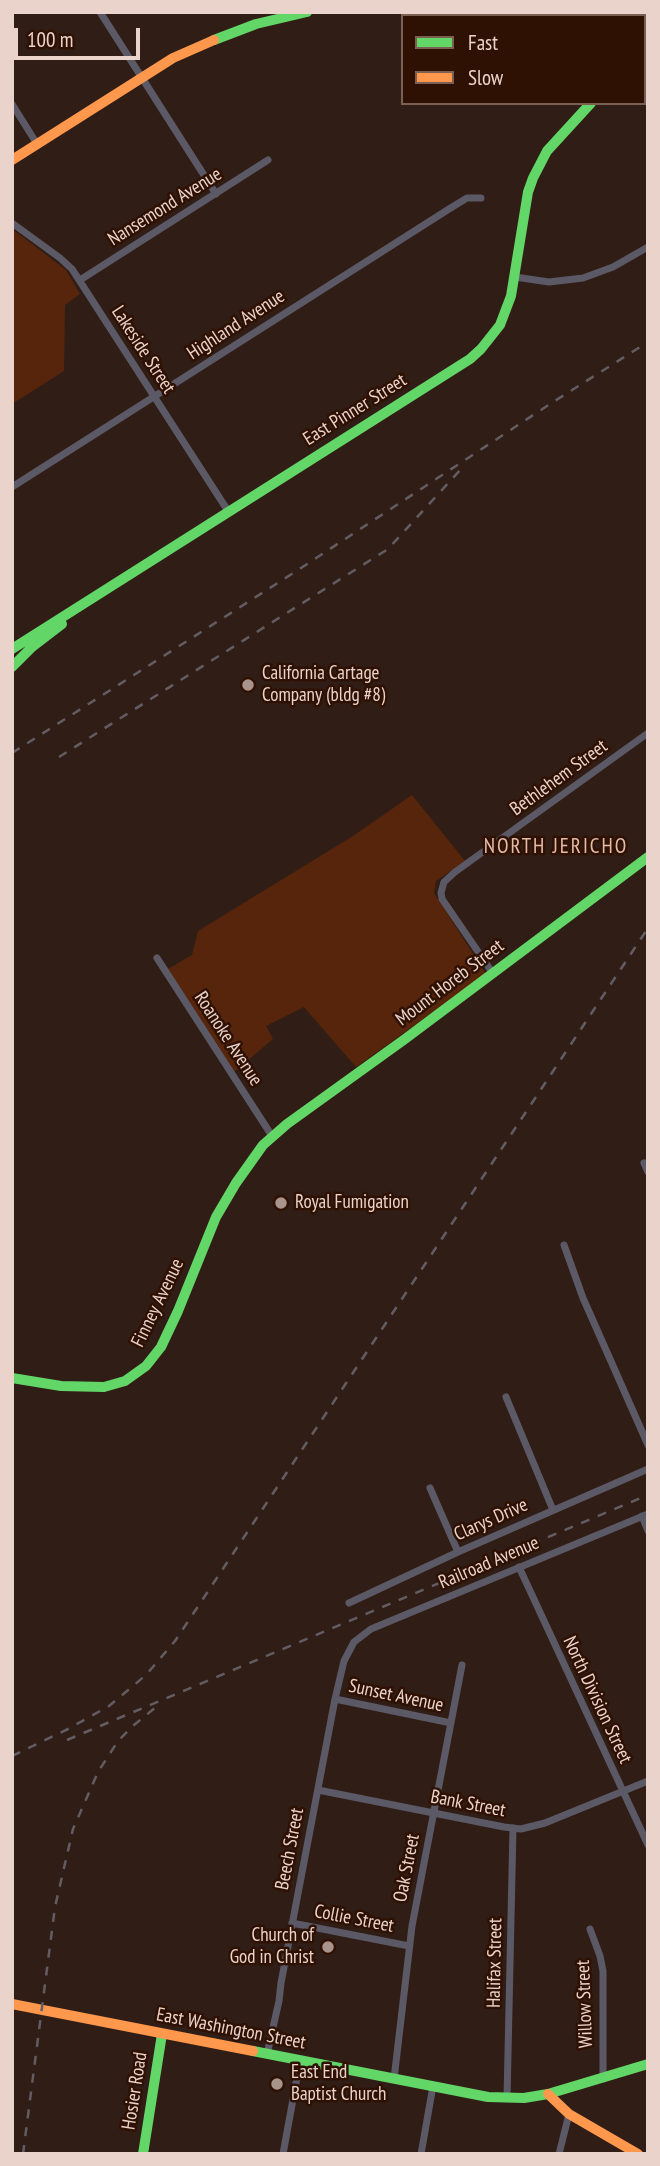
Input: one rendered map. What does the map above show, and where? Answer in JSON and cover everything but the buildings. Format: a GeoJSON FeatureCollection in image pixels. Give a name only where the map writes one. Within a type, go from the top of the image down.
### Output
{"type":"FeatureCollection","features":[{"type":"Feature","properties":{"kind":"main road"},"geometry":{"type":"LineString","coordinates":[[12,160],[173,58],[256,24],[307,12]]}},
{"type":"Feature","properties":{"kind":"main road","name":"East Pinner Street"},"geometry":{"type":"LineString","coordinates":[[12,649],[470,359],[481,349],[500,325],[511,296],[528,192],[533,177],[547,151],[589,105]]}},
{"type":"Feature","properties":{"kind":"main road"},"geometry":{"type":"LineString","coordinates":[[12,667],[32,647],[124,578]]}},
{"type":"Feature","properties":{"kind":"main road","name":"Mount Horeb Street"},"geometry":{"type":"LineString","coordinates":[[272,1136],[648,857]]}},
{"type":"Feature","properties":{"kind":"main road","name":"Finney Avenue"},"geometry":{"type":"LineString","coordinates":[[12,1378],[61,1386],[104,1387],[125,1381],[146,1366],[161,1347],[178,1311],[216,1217],[251,1160],[272,1136]]}},
{"type":"Feature","properties":{"kind":"main road","name":"East Washington Street"},"geometry":{"type":"LineString","coordinates":[[12,2004],[488,2097],[548,2094],[648,2064]]}},
{"type":"Feature","properties":{"kind":"main road","name":"Hosier Road"},"geometry":{"type":"LineString","coordinates":[[143,2154],[163,2034]]}},
{"type":"Feature","properties":{"kind":"main road"},"geometry":{"type":"LineString","coordinates":[[548,2094],[569,2114],[638,2154]]}},
{"type":"Feature","properties":{"kind":"street"},"geometry":{"type":"LineString","coordinates":[[100,12],[216,194]]}},
{"type":"Feature","properties":{"kind":"street"},"geometry":{"type":"LineString","coordinates":[[12,104],[37,144]]}},
{"type":"Feature","properties":{"kind":"street","name":"Nansemond Avenue"},"geometry":{"type":"LineString","coordinates":[[80,280],[268,160]]}},
{"type":"Feature","properties":{"kind":"street","name":"Highland Avenue"},"geometry":{"type":"LineString","coordinates":[[12,487],[449,209],[467,198],[481,198]]}},
{"type":"Feature","properties":{"kind":"street","name":"Lakeside Street"},"geometry":{"type":"LineString","coordinates":[[12,223],[60,258],[80,280],[228,511]]}},
{"type":"Feature","properties":{"kind":"street"},"geometry":{"type":"LineString","coordinates":[[515,276],[549,282],[583,278],[613,267],[648,247]]}},
{"type":"Feature","properties":{"kind":"street","name":"Bethlehem Street"},"geometry":{"type":"LineString","coordinates":[[492,972],[442,899],[441,887],[455,872],[648,733]]}},
{"type":"Feature","properties":{"kind":"street","name":"Roanoke Avenue"},"geometry":{"type":"LineString","coordinates":[[157,958],[272,1136]]}},
{"type":"Feature","properties":{"kind":"street"},"geometry":{"type":"LineString","coordinates":[[644,1163],[648,1172]]}},
{"type":"Feature","properties":{"kind":"street"},"geometry":{"type":"LineString","coordinates":[[564,1245],[592,1318],[648,1445]]}},
{"type":"Feature","properties":{"kind":"street"},"geometry":{"type":"LineString","coordinates":[[506,1396],[553,1510]]}},
{"type":"Feature","properties":{"kind":"street","name":"Clarys Drive"},"geometry":{"type":"LineString","coordinates":[[349,1603],[648,1469]]}},
{"type":"Feature","properties":{"kind":"street"},"geometry":{"type":"LineString","coordinates":[[429,1488],[458,1552]]}},
{"type":"Feature","properties":{"kind":"street"},"geometry":{"type":"LineString","coordinates":[[645,1515],[648,1531]]}},
{"type":"Feature","properties":{"kind":"street","name":"Railroad Avenue"},"geometry":{"type":"LineString","coordinates":[[348,1650],[360,1636],[371,1629],[645,1515]]}},
{"type":"Feature","properties":{"kind":"street","name":"North Division Street"},"geometry":{"type":"LineString","coordinates":[[519,1567],[648,1845]]}},
{"type":"Feature","properties":{"kind":"street","name":"Beech Street"},"geometry":{"type":"LineString","coordinates":[[267,2054],[335,1699],[348,1650]]}},
{"type":"Feature","properties":{"kind":"street","name":"Oak Street"},"geometry":{"type":"LineString","coordinates":[[394,2079],[409,1946],[462,1665]]}},
{"type":"Feature","properties":{"kind":"street","name":"Sunset Avenue"},"geometry":{"type":"LineString","coordinates":[[335,1699],[451,1723]]}},
{"type":"Feature","properties":{"kind":"street","name":"Bank Street"},"geometry":{"type":"LineString","coordinates":[[318,1790],[513,1828],[545,1823],[648,1781]]}},
{"type":"Feature","properties":{"kind":"street","name":"Halifax Street"},"geometry":{"type":"LineString","coordinates":[[507,2098],[513,1828]]}},
{"type":"Feature","properties":{"kind":"street","name":"Collie Street"},"geometry":{"type":"LineString","coordinates":[[292,1923],[409,1946]]}},
{"type":"Feature","properties":{"kind":"street","name":"Willow Street"},"geometry":{"type":"LineString","coordinates":[[590,1929],[603,1971],[603,2079]]}},
{"type":"Feature","properties":{"kind":"street"},"geometry":{"type":"LineString","coordinates":[[283,2154],[300,2061]]}},
{"type":"Feature","properties":{"kind":"street"},"geometry":{"type":"LineString","coordinates":[[421,2154],[433,2086]]}},
{"type":"Feature","properties":{"kind":"street"},"geometry":{"type":"LineString","coordinates":[[559,2154],[569,2114]]}},
{"type":"Feature","properties":{"kind":"shaded area"},"geometry":{"type":"Polygon","coordinates":[[[12,229],[66,270],[80,294],[65,305],[64,371],[12,404],[12,229]]]}},
{"type":"Feature","properties":{"kind":"shaded area"},"geometry":{"type":"Polygon","coordinates":[[[412,795],[465,861],[436,881],[434,893],[486,974],[356,1067],[304,1007],[266,1026],[273,1039],[234,1072],[168,969],[192,955],[198,931],[353,836],[412,795]]]}},
{"type":"Feature","properties":{"kind":"railway"},"geometry":{"type":"LineString","coordinates":[[12,753],[648,342]]}},
{"type":"Feature","properties":{"kind":"railway"},"geometry":{"type":"LineString","coordinates":[[59,757],[388,549],[462,468]]}},
{"type":"Feature","properties":{"kind":"railway"},"geometry":{"type":"LineString","coordinates":[[12,1756],[109,1706],[146,1675],[175,1641],[648,928]]}},
{"type":"Feature","properties":{"kind":"railway"},"geometry":{"type":"LineString","coordinates":[[67,1740],[648,1495]]}},
{"type":"Feature","properties":{"kind":"railway"},"geometry":{"type":"LineString","coordinates":[[23,2154],[55,1907],[73,1829],[98,1772],[118,1741],[156,1707]]}},
{"type":"Feature","properties":{"kind":"traffic: fast"},"geometry":{"type":"LineString","coordinates":[[214,40],[256,24],[307,12]]}},
{"type":"Feature","properties":{"kind":"traffic: fast"},"geometry":{"type":"LineString","coordinates":[[12,649],[470,359],[481,349],[500,325],[511,296],[528,192],[533,178],[547,151],[589,105]]}},
{"type":"Feature","properties":{"kind":"traffic: fast"},"geometry":{"type":"LineString","coordinates":[[12,667],[32,647],[62,624]]}},
{"type":"Feature","properties":{"kind":"traffic: fast"},"geometry":{"type":"LineString","coordinates":[[12,1378],[61,1386],[104,1387],[125,1381],[146,1366],[161,1347],[178,1311],[216,1217],[263,1145],[287,1124],[648,857]]}},
{"type":"Feature","properties":{"kind":"traffic: fast"},"geometry":{"type":"LineString","coordinates":[[143,2154],[162,2034]]}},
{"type":"Feature","properties":{"kind":"traffic: fast"},"geometry":{"type":"LineString","coordinates":[[253,2051],[488,2097],[524,2098],[548,2094],[648,2064]]}},
{"type":"Feature","properties":{"kind":"traffic: slow"},"geometry":{"type":"LineString","coordinates":[[457,12],[466,14]]}},
{"type":"Feature","properties":{"kind":"traffic: slow"},"geometry":{"type":"LineString","coordinates":[[646,22],[648,19]]}},
{"type":"Feature","properties":{"kind":"traffic: slow"},"geometry":{"type":"LineString","coordinates":[[12,160],[173,58],[214,40]]}},
{"type":"Feature","properties":{"kind":"traffic: slow"},"geometry":{"type":"LineString","coordinates":[[12,2004],[253,2051]]}},
{"type":"Feature","properties":{"kind":"traffic: slow"},"geometry":{"type":"LineString","coordinates":[[548,2094],[569,2114],[638,2154]]}},
{"type":"Feature","properties":{"kind":"place","name":"California Cartage Company (bldg #8)"},"geometry":{"type":"Point","coordinates":[248,685]}},
{"type":"Feature","properties":{"kind":"place","name":"Royal Fumigation"},"geometry":{"type":"Point","coordinates":[281,1203]}},
{"type":"Feature","properties":{"kind":"place","name":"Church of God in Christ"},"geometry":{"type":"Point","coordinates":[328,1947]}},
{"type":"Feature","properties":{"kind":"place","name":"East End Baptist Church"},"geometry":{"type":"Point","coordinates":[277,2084]}},
{"type":"Feature","properties":{"kind":"district","name":"NORTH JERICHO"},"geometry":{"type":"Point","coordinates":[556,847]}}]}
